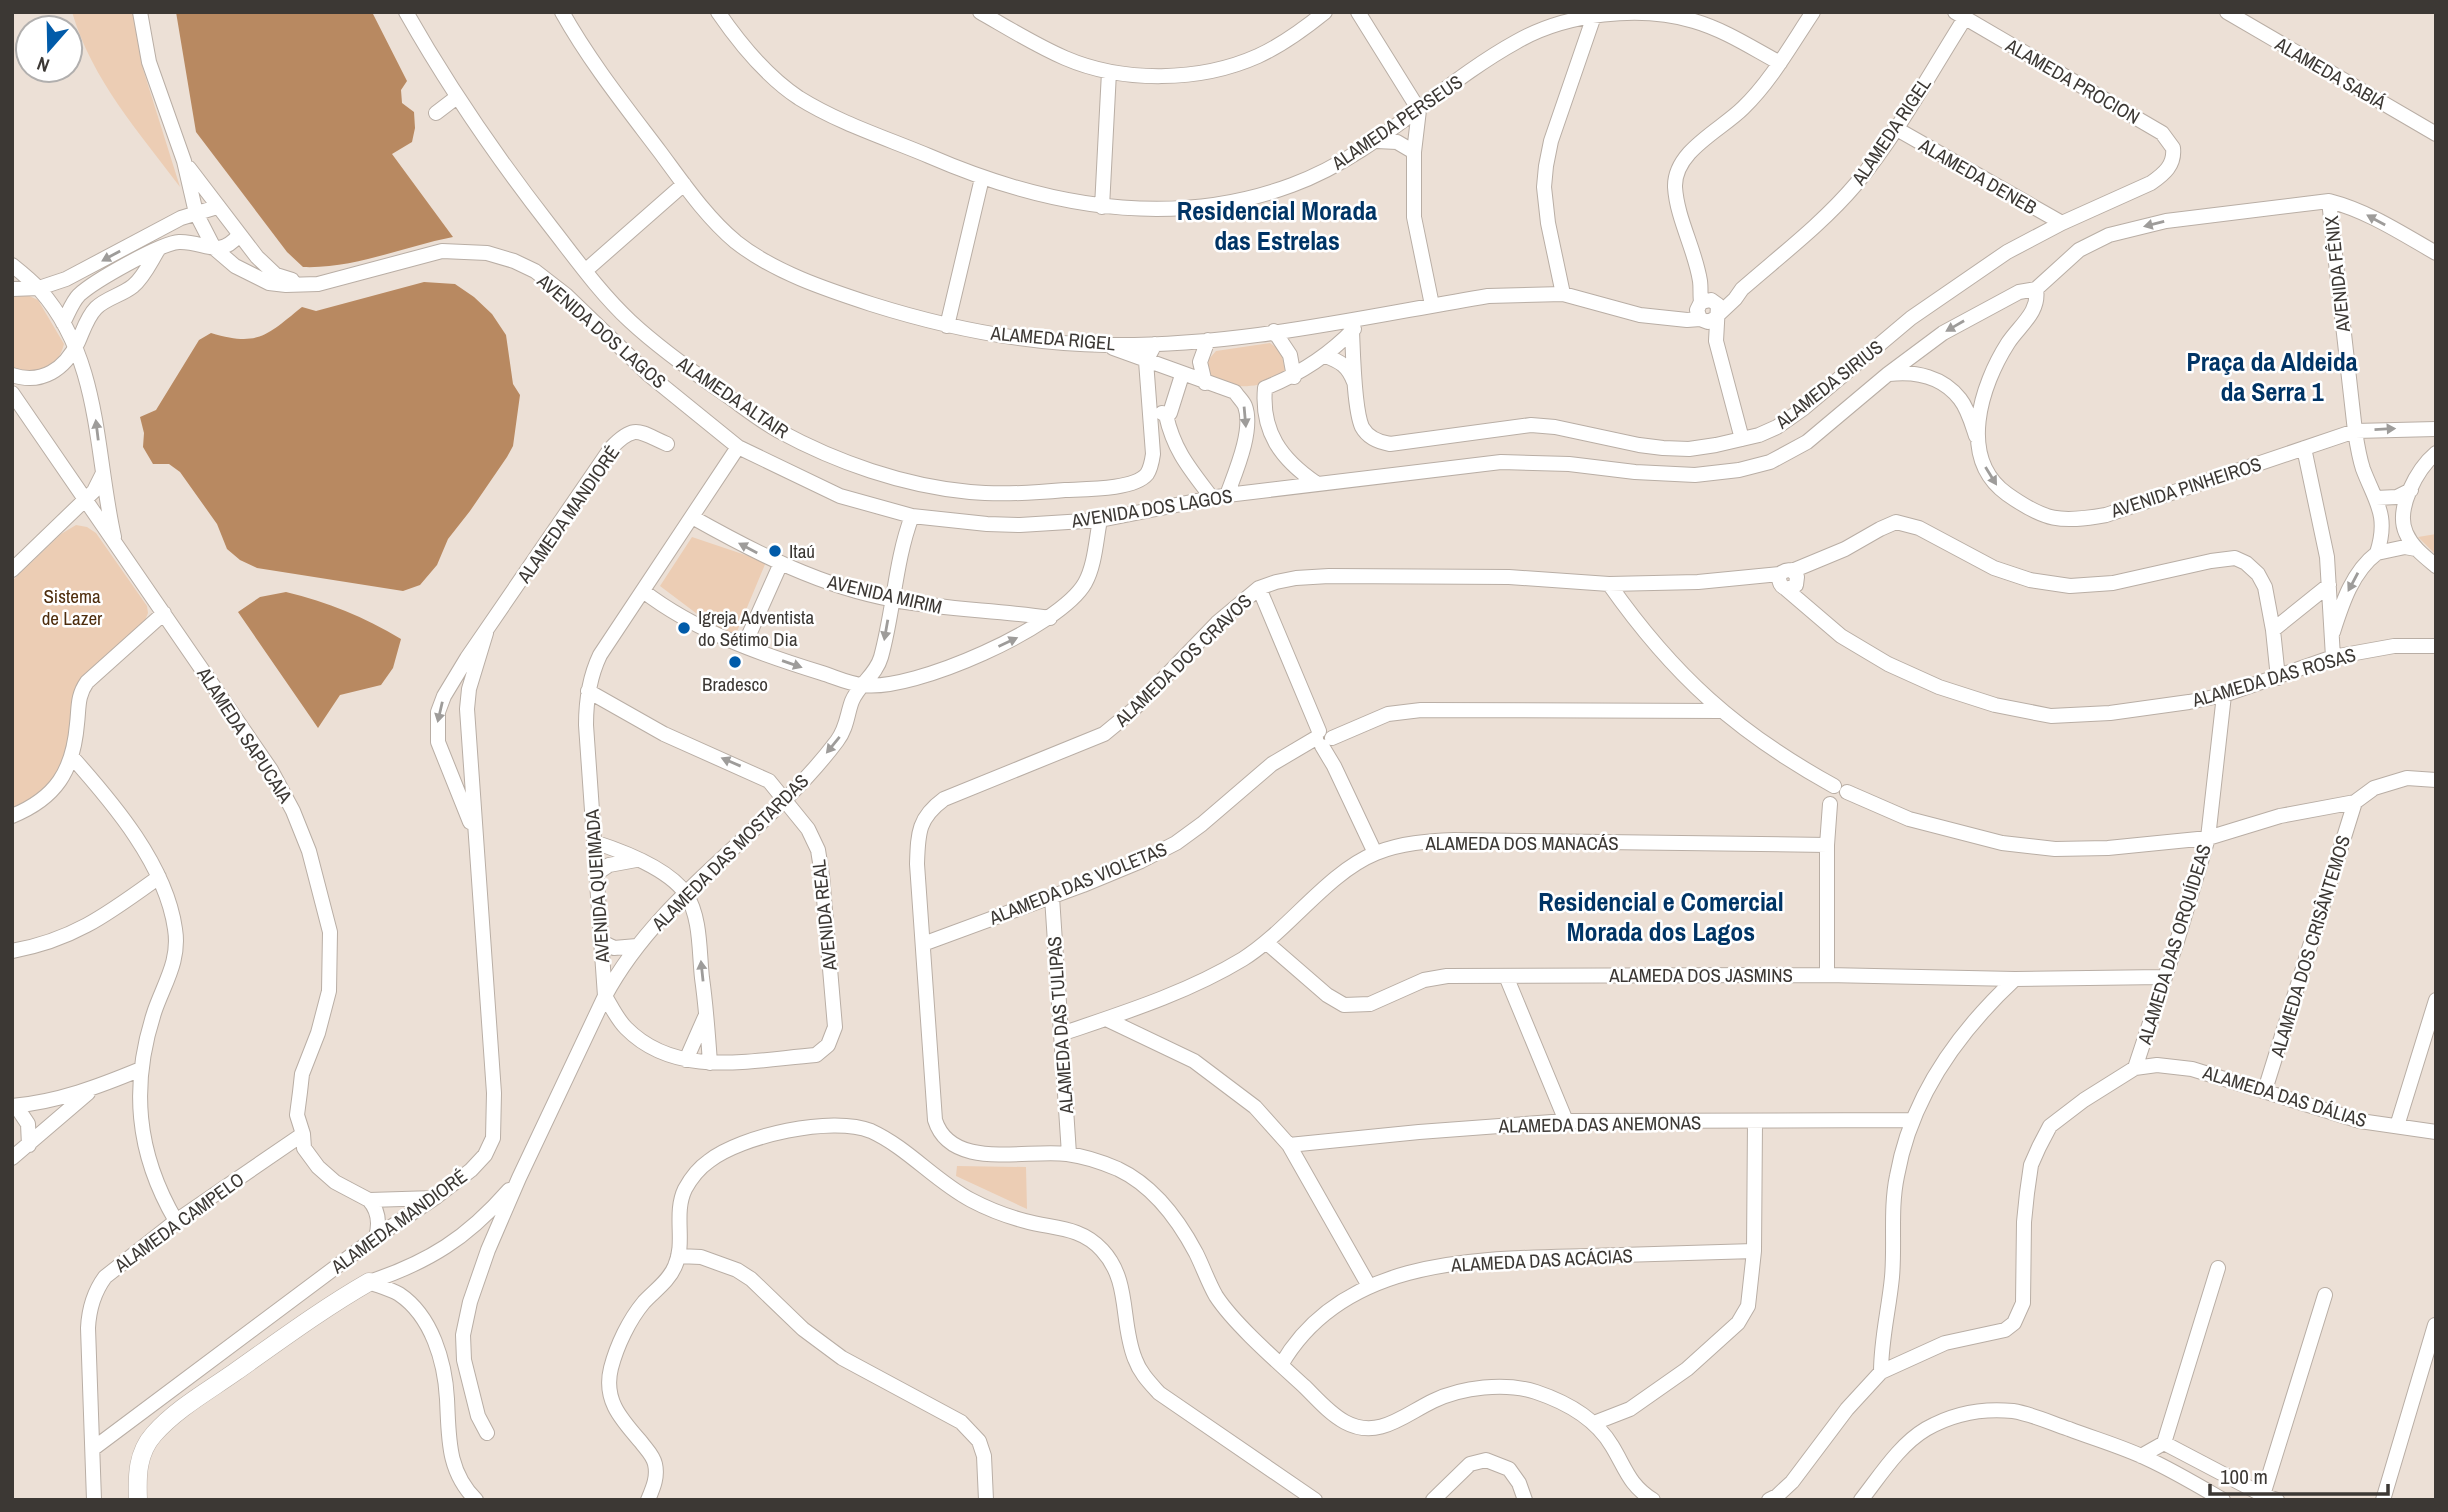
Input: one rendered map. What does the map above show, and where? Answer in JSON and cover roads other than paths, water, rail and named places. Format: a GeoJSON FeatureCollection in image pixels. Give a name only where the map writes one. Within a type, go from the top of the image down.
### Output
{"type":"FeatureCollection","features":[{"type":"Feature","properties":{"kind":"street","name":"AVENIDA DOS LAGOS"},"geometry":{"type":"LineString","coordinates":[[141,12],[149,62],[184,161],[196,212],[214,248],[222,257],[251,276],[269,283],[303,284],[348,277],[442,251],[487,253],[514,261],[535,271],[566,295],[648,374],[738,447],[840,496],[912,516],[998,524],[1100,520],[1219,497],[1501,461],[1695,475],[1738,470],[1770,462],[1807,442],[1919,349],[1962,322],[2019,292],[2036,289]]}},
{"type":"Feature","properties":{"kind":"street","name":"ALAMEDA ALTAIR"},"geometry":{"type":"LineString","coordinates":[[406,12],[457,97],[524,192],[585,271],[629,320],[679,362],[777,430],[860,467],[923,485],[1015,495],[1114,486],[1138,481],[1151,467],[1153,454],[1149,404]]}},
{"type":"Feature","properties":{"kind":"street","name":"ALAMEDA RIGEL"},"geometry":{"type":"LineString","coordinates":[[562,12],[610,86],[714,222],[758,258],[852,298],[947,326],[1030,340],[1105,345],[1208,340],[1488,296],[1563,294],[1640,315],[1670,317],[1708,310],[1735,299],[1742,289],[1839,203],[1881,151],[1960,15]]}},
{"type":"Feature","properties":{"kind":"street","name":"ALAMEDA PERSEUS"},"geometry":{"type":"LineString","coordinates":[[718,12],[759,63],[800,98],[826,112],[982,178],[1030,193],[1102,207],[1180,209],[1222,205],[1293,185],[1377,141],[1518,40],[1545,28],[1594,16],[1656,13],[1678,17],[1722,32],[1780,63]]}},
{"type":"Feature","properties":{"kind":"street"},"geometry":{"type":"LineString","coordinates":[[979,12],[1067,59],[1109,72],[1136,75],[1178,75],[1226,68],[1258,56],[1290,38],[1325,12]]}},
{"type":"Feature","properties":{"kind":"street"},"geometry":{"type":"LineString","coordinates":[[1358,12],[1419,110],[1414,152],[1414,217],[1432,305]]}},
{"type":"Feature","properties":{"kind":"street"},"geometry":{"type":"LineString","coordinates":[[1742,439],[1675,188],[1678,172],[1693,150],[1743,108],[1780,63],[1812,12]]}},
{"type":"Feature","properties":{"kind":"street","name":"ALAMEDA SABIÁ"},"geometry":{"type":"LineString","coordinates":[[2227,12],[2436,134]]}},
{"type":"Feature","properties":{"kind":"street","name":"ALAMEDA PROCION"},"geometry":{"type":"LineString","coordinates":[[1960,15],[2162,133],[2173,148],[2172,163]]}},
{"type":"Feature","properties":{"kind":"street"},"geometry":{"type":"LineString","coordinates":[[1563,294],[1548,223],[1544,187],[1546,166],[1551,141],[1594,16]]}},
{"type":"Feature","properties":{"kind":"street"},"geometry":{"type":"LineString","coordinates":[[1561,25],[1577,36],[1583,49]]}},
{"type":"Feature","properties":{"kind":"street"},"geometry":{"type":"LineString","coordinates":[[1102,207],[1109,72]]}},
{"type":"Feature","properties":{"kind":"street"},"geometry":{"type":"LineString","coordinates":[[436,113],[457,97]]}},
{"type":"Feature","properties":{"kind":"street","name":"ALAMEDA DENEB"},"geometry":{"type":"LineString","coordinates":[[1895,128],[2062,223]]}},
{"type":"Feature","properties":{"kind":"street"},"geometry":{"type":"LineString","coordinates":[[1377,141],[1397,142],[1414,152]]}},
{"type":"Feature","properties":{"kind":"street","name":"AVENIDA DOS LAGOS"},"geometry":{"type":"LineString","coordinates":[[184,161],[266,267],[276,275],[303,284]]}},
{"type":"Feature","properties":{"kind":"street","name":"ALAMEDA SIRIUS"},"geometry":{"type":"LineString","coordinates":[[1356,386],[1361,423],[1364,430],[1379,443],[1390,444],[1531,425],[1555,427],[1663,448],[1689,449],[1742,439],[1777,427],[1804,408],[1911,318],[2007,252],[2062,223],[2151,183],[2163,175],[2172,163]]}},
{"type":"Feature","properties":{"kind":"street"},"geometry":{"type":"LineString","coordinates":[[947,326],[982,178]]}},
{"type":"Feature","properties":{"kind":"street"},"geometry":{"type":"LineString","coordinates":[[585,271],[684,184]]}},
{"type":"Feature","properties":{"kind":"street"},"geometry":{"type":"LineString","coordinates":[[2036,289],[2079,250],[2109,235],[2166,221],[2329,201],[2369,215],[2436,253]]}},
{"type":"Feature","properties":{"kind":"street","name":"AVENIDA FÊNIX"},"geometry":{"type":"LineString","coordinates":[[2329,201],[2355,431],[2360,458],[2382,514],[2383,527],[2377,553]]}},
{"type":"Feature","properties":{"kind":"street"},"geometry":{"type":"LineString","coordinates":[[12,289],[39,288],[82,272],[196,212],[217,207]]}},
{"type":"Feature","properties":{"kind":"street"},"geometry":{"type":"LineString","coordinates":[[63,323],[77,297],[112,272],[179,242],[214,248],[226,247],[239,235]]}},
{"type":"Feature","properties":{"kind":"street"},"geometry":{"type":"LineString","coordinates":[[141,240],[143,247],[155,251]]}},
{"type":"Feature","properties":{"kind":"street"},"geometry":{"type":"LineString","coordinates":[[12,375],[31,379],[45,377],[66,361],[91,314],[100,305],[134,286],[155,251]]}},
{"type":"Feature","properties":{"kind":"street"},"geometry":{"type":"LineString","coordinates":[[12,265],[39,288],[76,346],[94,409],[116,545]]}},
{"type":"Feature","properties":{"kind":"street"},"geometry":{"type":"LineString","coordinates":[[82,272],[87,275],[90,286]]}},
{"type":"Feature","properties":{"kind":"street","name":"AVENIDA PINHEIROS"},"geometry":{"type":"LineString","coordinates":[[1976,436],[1982,402],[1990,379],[2008,344],[2037,304],[2036,289]]}},
{"type":"Feature","properties":{"kind":"street"},"geometry":{"type":"LineString","coordinates":[[1105,345],[1235,392],[1265,388],[1294,377],[1325,356],[1366,317]]}},
{"type":"Feature","properties":{"kind":"street"},"geometry":{"type":"LineString","coordinates":[[1334,322],[1348,335],[1356,386]]}},
{"type":"Feature","properties":{"kind":"street"},"geometry":{"type":"LineString","coordinates":[[1274,331],[1290,355],[1294,377]]}},
{"type":"Feature","properties":{"kind":"street"},"geometry":{"type":"LineString","coordinates":[[1205,383],[1200,362],[1208,340]]}},
{"type":"Feature","properties":{"kind":"street"},"geometry":{"type":"LineString","coordinates":[[1155,344],[1146,361],[1149,404],[1166,415],[1171,439],[1182,459],[1219,497],[1243,445],[1247,426],[1245,407],[1235,392]]}},
{"type":"Feature","properties":{"kind":"street"},"geometry":{"type":"LineString","coordinates":[[1325,356],[1342,363],[1356,386]]}},
{"type":"Feature","properties":{"kind":"street","name":"AVENIDA PINHEIROS"},"geometry":{"type":"LineString","coordinates":[[1888,374],[1920,373],[1943,384],[1962,400],[1984,464],[1998,488],[2044,517],[2073,521],[2106,515],[2355,431],[2436,429]]}},
{"type":"Feature","properties":{"kind":"street"},"geometry":{"type":"LineString","coordinates":[[1166,415],[1170,413],[1182,375]]}},
{"type":"Feature","properties":{"kind":"street"},"geometry":{"type":"LineString","coordinates":[[1265,388],[1266,424],[1276,443],[1294,468],[1316,483]]}},
{"type":"Feature","properties":{"kind":"street","name":"ALAMEDA SAPUCAIA"},"geometry":{"type":"LineString","coordinates":[[12,394],[271,770],[293,811],[309,851],[330,932],[331,959],[329,990],[318,1033],[302,1074],[299,1092],[297,1115],[304,1148],[318,1167],[335,1182],[369,1200],[436,1198]]}},
{"type":"Feature","properties":{"kind":"street","name":"ALAMEDA MANDIORÉ"},"geometry":{"type":"LineString","coordinates":[[476,836],[438,742],[438,712],[451,683],[611,448],[625,433],[637,431],[667,444]]}},
{"type":"Feature","properties":{"kind":"street","name":"AVENIDA QUEIMADA"},"geometry":{"type":"LineString","coordinates":[[605,996],[586,725],[592,672],[600,655],[738,447]]}},
{"type":"Feature","properties":{"kind":"street"},"geometry":{"type":"LineString","coordinates":[[2304,448],[2327,557],[2333,657]]}},
{"type":"Feature","properties":{"kind":"street"},"geometry":{"type":"LineString","coordinates":[[2436,453],[2421,471],[2411,490],[2403,519],[2404,531],[2416,550],[2436,566]]}},
{"type":"Feature","properties":{"kind":"street"},"geometry":{"type":"LineString","coordinates":[[12,570],[94,491],[103,475]]}},
{"type":"Feature","properties":{"kind":"street"},"geometry":{"type":"LineString","coordinates":[[2376,498],[2397,497],[2411,490]]}},
{"type":"Feature","properties":{"kind":"street","name":"ALAMEDA DAS MOSTARDAS"},"geometry":{"type":"LineString","coordinates":[[605,996],[619,970],[637,946],[686,894],[787,800],[839,739],[852,700],[875,672],[881,659],[891,600],[912,516]]}},
{"type":"Feature","properties":{"kind":"street","name":"AVENIDA MIRIM"},"geometry":{"type":"LineString","coordinates":[[692,517],[780,563],[839,586],[891,600],[1050,618]]}},
{"type":"Feature","properties":{"kind":"street"},"geometry":{"type":"LineString","coordinates":[[643,591],[698,625],[744,646],[863,685],[907,681],[1005,644],[1050,618],[1086,582],[1100,520]]}},
{"type":"Feature","properties":{"kind":"street"},"geometry":{"type":"LineString","coordinates":[[1788,580],[1805,575],[1812,564],[1896,522],[1919,528],[1994,568],[2030,580],[2070,586],[2113,583],[2235,558],[2246,563],[2258,574],[2265,587],[2278,678]]}},
{"type":"Feature","properties":{"kind":"street"},"geometry":{"type":"LineString","coordinates":[[2333,632],[2344,602],[2366,562],[2377,553],[2405,547],[2416,550]]}},
{"type":"Feature","properties":{"kind":"street"},"geometry":{"type":"LineString","coordinates":[[744,646],[780,563]]}},
{"type":"Feature","properties":{"kind":"street","name":"ALAMEDA DOS CRAVOS"},"geometry":{"type":"LineString","coordinates":[[1069,1154],[985,1153],[957,1148],[946,1142],[939,1133],[934,1120],[917,864],[918,831],[933,807],[960,791],[1089,740],[1110,729],[1132,711],[1217,623],[1259,588],[1296,578],[1508,577],[1609,584],[1698,582],[1760,576],[1788,580]]}},
{"type":"Feature","properties":{"kind":"street","name":"ALAMEDA DAS ROSAS"},"geometry":{"type":"LineString","coordinates":[[1788,580],[1802,594],[1805,605],[1841,636],[1888,664],[1940,687],[1995,705],[2051,716],[2110,713],[2224,695],[2333,657],[2394,646],[2436,646]]}},
{"type":"Feature","properties":{"kind":"street"},"geometry":{"type":"LineString","coordinates":[[1609,584],[1632,616],[1688,682],[1721,711],[1780,755],[1817,777],[1837,798],[1867,801],[1909,819],[2003,843],[2055,849],[2108,848],[2207,838],[2280,816],[2355,802],[2374,788],[2407,778],[2436,780]]}},
{"type":"Feature","properties":{"kind":"street"},"geometry":{"type":"LineString","coordinates":[[2273,630],[2329,585]]}},
{"type":"Feature","properties":{"kind":"street"},"geometry":{"type":"LineString","coordinates":[[1259,588],[1374,853]]}},
{"type":"Feature","properties":{"kind":"street"},"geometry":{"type":"LineString","coordinates":[[12,816],[33,806],[62,781],[72,757],[81,690],[164,613]]}},
{"type":"Feature","properties":{"kind":"street","name":"ALAMEDA MANDIORÉ"},"geometry":{"type":"LineString","coordinates":[[94,1448],[376,1237],[436,1198],[471,1170],[485,1154],[493,1138],[494,1093],[467,709],[469,689],[485,633]]}},
{"type":"Feature","properties":{"kind":"street"},"geometry":{"type":"LineString","coordinates":[[451,683],[469,689]]}},
{"type":"Feature","properties":{"kind":"street","name":"AVENIDA REAL"},"geometry":{"type":"LineString","coordinates":[[588,691],[664,734],[769,781],[808,828],[818,850],[822,875],[835,1027],[832,1038],[823,1051],[816,1055],[710,1063],[686,1060],[655,1050],[638,1039],[623,1025],[605,996]]}},
{"type":"Feature","properties":{"kind":"street","name":"ALAMEDA DAS ORQUÍDEAS"},"geometry":{"type":"LineString","coordinates":[[2135,1068],[2178,938],[2207,838],[2224,695]]}},
{"type":"Feature","properties":{"kind":"street","name":"ALAMEDA DAS VIOLETAS"},"geometry":{"type":"LineString","coordinates":[[923,944],[1141,861],[1176,843],[1272,764],[1291,754],[1302,752],[1324,737],[1388,714],[1421,710],[1721,711]]}},
{"type":"Feature","properties":{"kind":"street"},"geometry":{"type":"LineString","coordinates":[[72,757],[101,790],[146,853],[171,909],[176,945],[170,976],[152,1020],[141,1069],[140,1108],[146,1150],[160,1194],[176,1221]]}},
{"type":"Feature","properties":{"kind":"street"},"geometry":{"type":"LineString","coordinates":[[454,780],[472,776]]}},
{"type":"Feature","properties":{"kind":"street"},"geometry":{"type":"LineString","coordinates":[[1827,975],[1827,845],[1829,822],[1837,798]]}},
{"type":"Feature","properties":{"kind":"street","name":"ALAMEDA DOS CRISÂNTEMOS"},"geometry":{"type":"LineString","coordinates":[[2265,1090],[2355,802]]}},
{"type":"Feature","properties":{"kind":"street","name":"ALAMEDA DOS MANACÁS"},"geometry":{"type":"LineString","coordinates":[[1061,1034],[1197,983],[1241,960],[1268,943],[1336,879],[1374,853],[1423,841],[1827,845]]}},
{"type":"Feature","properties":{"kind":"street"},"geometry":{"type":"LineString","coordinates":[[594,842],[667,877],[686,894],[697,926],[710,1063]]}},
{"type":"Feature","properties":{"kind":"street"},"geometry":{"type":"LineString","coordinates":[[596,874],[609,865],[636,860]]}},
{"type":"Feature","properties":{"kind":"street"},"geometry":{"type":"LineString","coordinates":[[12,951],[36,947],[68,936],[94,922],[159,877]]}},
{"type":"Feature","properties":{"kind":"street"},"geometry":{"type":"LineString","coordinates":[[667,877],[671,888],[671,909],[688,917],[697,926]]}},
{"type":"Feature","properties":{"kind":"street","name":"ALAMEDA DAS TULIPAS"},"geometry":{"type":"LineString","coordinates":[[1052,897],[1069,1154]]}},
{"type":"Feature","properties":{"kind":"street","name":"ALAMEDA DAS MOSTARDAS"},"geometry":{"type":"LineString","coordinates":[[600,941],[614,948],[637,946]]}},
{"type":"Feature","properties":{"kind":"street","name":"ALAMEDA DOS JASMINS"},"geometry":{"type":"LineString","coordinates":[[1268,943],[1327,995],[1344,1004],[1370,1004],[1424,980],[1447,976],[1827,975],[2015,979],[2164,977]]}},
{"type":"Feature","properties":{"kind":"street"},"geometry":{"type":"LineString","coordinates":[[1506,976],[1566,1121]]}},
{"type":"Feature","properties":{"kind":"street"},"geometry":{"type":"LineString","coordinates":[[1881,1372],[1881,1338],[1892,1276],[1896,1177],[1911,1120],[1940,1065],[1988,1003],[2015,979]]}},
{"type":"Feature","properties":{"kind":"street"},"geometry":{"type":"LineString","coordinates":[[487,1433],[468,1386],[464,1360],[463,1335],[470,1302],[488,1250],[519,1178],[605,996]]}},
{"type":"Feature","properties":{"kind":"street"},"geometry":{"type":"LineString","coordinates":[[2397,1126],[2436,1000]]}},
{"type":"Feature","properties":{"kind":"street"},"geometry":{"type":"LineString","coordinates":[[686,1060],[707,1012]]}},
{"type":"Feature","properties":{"kind":"street"},"geometry":{"type":"LineString","coordinates":[[1106,1019],[1194,1061],[1255,1107],[1289,1145],[1369,1286]]}},
{"type":"Feature","properties":{"kind":"street"},"geometry":{"type":"LineString","coordinates":[[588,1029],[611,1020],[623,1025]]}},
{"type":"Feature","properties":{"kind":"street","name":"ALAMEDA DAS DÁLIAS"},"geometry":{"type":"LineString","coordinates":[[2135,1068],[2157,1065],[2192,1069],[2347,1118],[2436,1132]]}},
{"type":"Feature","properties":{"kind":"street"},"geometry":{"type":"LineString","coordinates":[[1769,1500],[1792,1482],[1847,1409],[1881,1372],[1945,1343],[2006,1329],[2014,1323],[2024,1303],[2026,1193],[2031,1165],[2039,1147],[2050,1126],[2084,1100],[2135,1068]]}},
{"type":"Feature","properties":{"kind":"street"},"geometry":{"type":"LineString","coordinates":[[29,1145],[28,1124],[14,1106],[70,1096],[141,1069]]}},
{"type":"Feature","properties":{"kind":"street"},"geometry":{"type":"LineString","coordinates":[[12,1158],[93,1088]]}},
{"type":"Feature","properties":{"kind":"street","name":"ALAMEDA DAS ANEMONAS"},"geometry":{"type":"LineString","coordinates":[[1289,1145],[1566,1121],[1911,1120]]}},
{"type":"Feature","properties":{"kind":"street"},"geometry":{"type":"LineString","coordinates":[[1594,1423],[1630,1409],[1651,1396],[1695,1362],[1738,1323],[1748,1306],[1754,1251],[1755,1122]]}},
{"type":"Feature","properties":{"kind":"street"},"geometry":{"type":"LineString","coordinates":[[648,1500],[655,1478],[653,1460],[615,1411],[610,1395],[611,1369],[621,1341],[635,1315],[671,1274],[678,1256],[680,1203],[690,1181],[707,1162],[739,1144],[784,1132],[829,1127],[865,1129],[896,1147],[939,1180],[989,1209],[1028,1222],[1065,1228],[1081,1233],[1093,1241],[1103,1251],[1119,1277],[1130,1345],[1138,1367],[1146,1378],[1159,1393],[1315,1500]]}},
{"type":"Feature","properties":{"kind":"street","name":"ALAMEDA CAMPELO"},"geometry":{"type":"LineString","coordinates":[[94,1500],[88,1315],[97,1288],[105,1277],[176,1221],[303,1134]]}},
{"type":"Feature","properties":{"kind":"street"},"geometry":{"type":"LineString","coordinates":[[1069,1154],[1118,1169],[1159,1199],[1176,1218],[1218,1299],[1281,1365],[1343,1421],[1357,1427],[1380,1428],[1452,1394],[1507,1387],[1533,1391],[1553,1399],[1594,1423],[1612,1446],[1627,1475],[1641,1492],[1653,1500]]}},
{"type":"Feature","properties":{"kind":"street"},"geometry":{"type":"LineString","coordinates":[[138,1500],[137,1473],[146,1447],[154,1434],[185,1408],[340,1299],[369,1282],[430,1258],[466,1234],[493,1209],[519,1178]]}},
{"type":"Feature","properties":{"kind":"street"},"geometry":{"type":"LineString","coordinates":[[369,1200],[378,1216],[376,1237]]}},
{"type":"Feature","properties":{"kind":"street"},"geometry":{"type":"LineString","coordinates":[[466,1234],[488,1250]]}},
{"type":"Feature","properties":{"kind":"street","name":"ALAMEDA DAS ACÁCIAS"},"geometry":{"type":"LineString","coordinates":[[1281,1365],[1292,1346],[1308,1329],[1369,1286],[1451,1262],[1754,1251]]}},
{"type":"Feature","properties":{"kind":"street"},"geometry":{"type":"LineString","coordinates":[[678,1256],[701,1257],[737,1270],[751,1279],[803,1329],[842,1358],[961,1422],[972,1431],[982,1448],[986,1500]]}},
{"type":"Feature","properties":{"kind":"street"},"geometry":{"type":"LineString","coordinates":[[2141,1456],[2164,1443],[2218,1268]]}},
{"type":"Feature","properties":{"kind":"street"},"geometry":{"type":"LineString","coordinates":[[369,1282],[400,1295],[422,1318],[430,1331],[447,1394],[454,1466],[466,1489],[476,1500]]}},
{"type":"Feature","properties":{"kind":"street"},"geometry":{"type":"LineString","coordinates":[[2164,1443],[2270,1497],[2325,1295]]}},
{"type":"Feature","properties":{"kind":"street"},"geometry":{"type":"LineString","coordinates":[[2383,1500],[2435,1325]]}},
{"type":"Feature","properties":{"kind":"street"},"geometry":{"type":"LineString","coordinates":[[1861,1500],[1893,1458],[1924,1430],[1946,1419],[1971,1412],[2015,1412],[2141,1456],[2223,1500]]}},
{"type":"Feature","properties":{"kind":"street"},"geometry":{"type":"LineString","coordinates":[[91,1413],[108,1423],[121,1426]]}},
{"type":"Feature","properties":{"kind":"street"},"geometry":{"type":"LineString","coordinates":[[1433,1500],[1470,1464],[1486,1460],[1510,1469],[1525,1500]]}},
{"type":"Feature","properties":{"kind":"place","name":"Itaú"},"geometry":{"type":"Point","coordinates":[775,551]}},
{"type":"Feature","properties":{"kind":"place","name":"Igreja Adventista do Sétimo Dia"},"geometry":{"type":"Point","coordinates":[684,628]}},
{"type":"Feature","properties":{"kind":"place","name":"Bradesco"},"geometry":{"type":"Point","coordinates":[735,662]}},
{"type":"Feature","properties":{"kind":"district","name":"Residencial Morada das Estrelas"},"geometry":{"type":"Point","coordinates":[1277,225]}},
{"type":"Feature","properties":{"kind":"district","name":"Praça da Aldeida da Serra 1"},"geometry":{"type":"Point","coordinates":[2272,376]}},
{"type":"Feature","properties":{"kind":"district","name":"Residencial e Comercial Morada dos Lagos"},"geometry":{"type":"Point","coordinates":[1661,916]}},
{"type":"Feature","properties":{"kind":"park label","name":"Sistema de Lazer"},"geometry":{"type":"Point","coordinates":[72,607]}}]}
